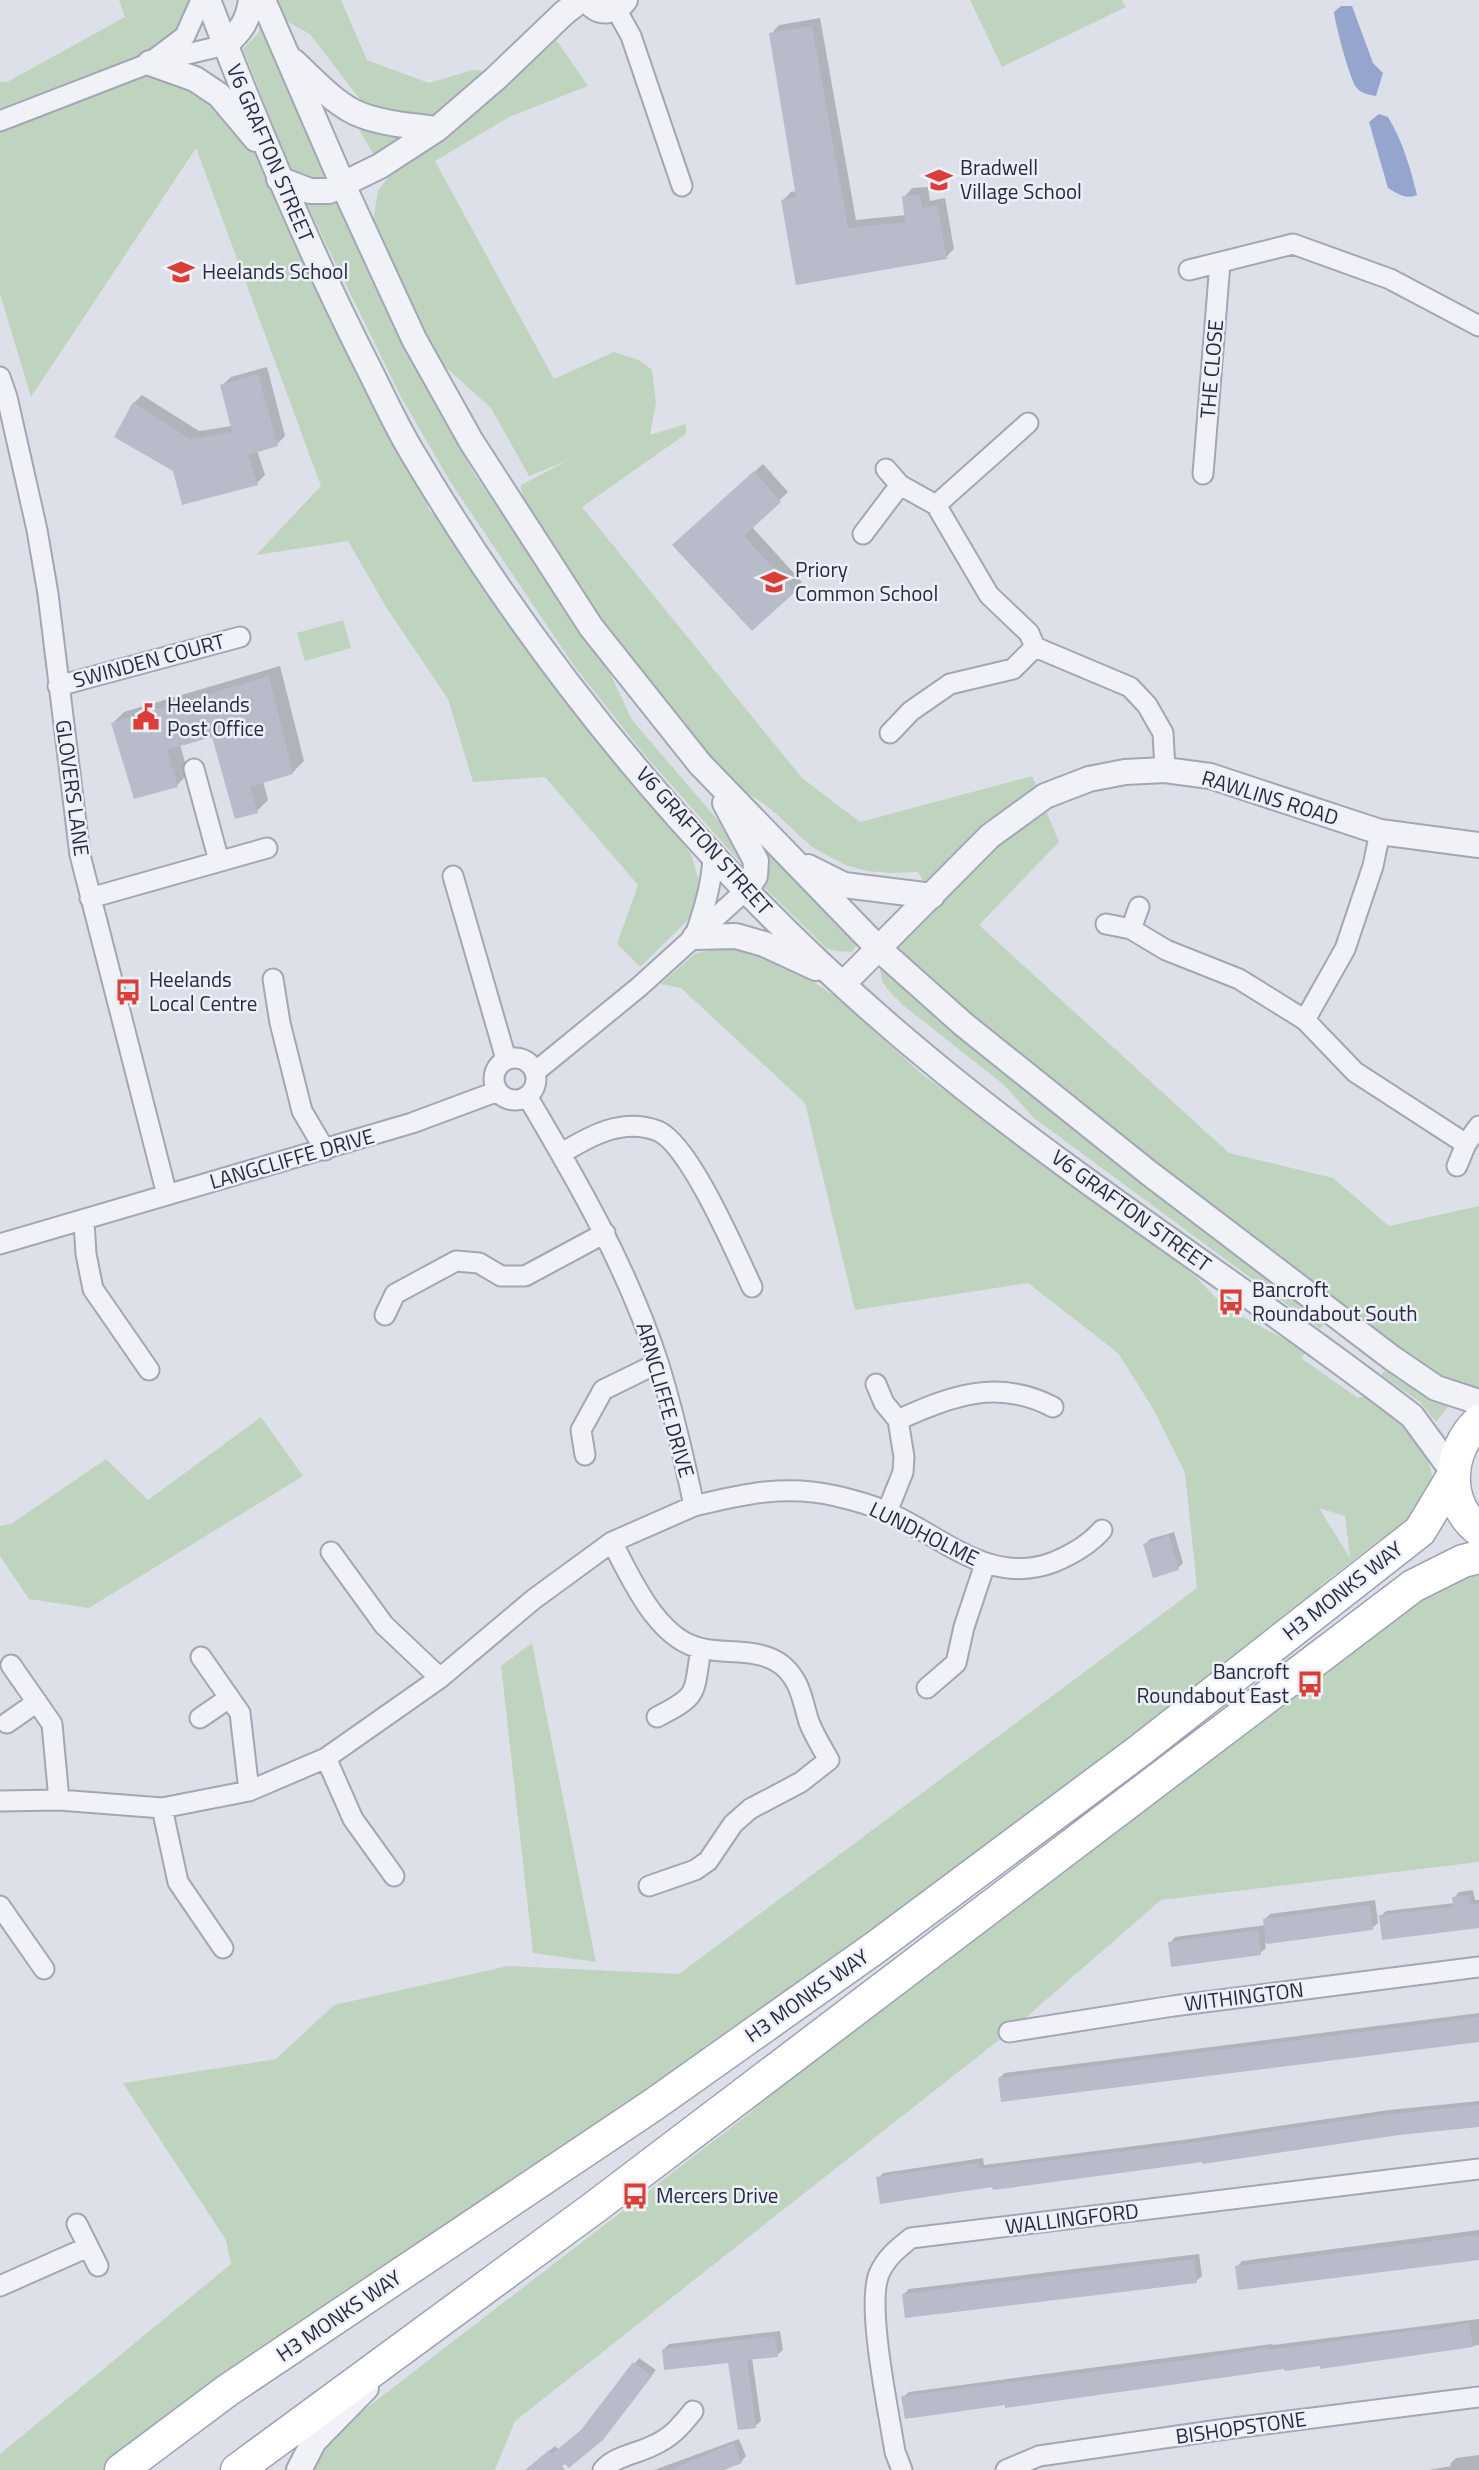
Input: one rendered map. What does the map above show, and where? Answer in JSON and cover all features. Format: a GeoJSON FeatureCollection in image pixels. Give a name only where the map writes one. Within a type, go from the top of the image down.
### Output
{"type":"FeatureCollection","features":[{"type":"Feature","properties":{"kind":"main road","name":"H3 MONKS WAY"},"geometry":{"type":"LineString","coordinates":[[121,2470],[228,2390],[653,2105],[876,1947],[1096,1783],[1420,1531],[1453,1474],[1457,1450],[1468,1432],[1479,1421]]}},
{"type":"Feature","properties":{"kind":"main road"},"geometry":{"type":"LineString","coordinates":[[1453,1474],[1458,1502],[1471,1524],[1479,1530]]}},
{"type":"Feature","properties":{"kind":"main road","name":"H3 MONKS WAY"},"geometry":{"type":"LineString","coordinates":[[237,2470],[693,2134],[1355,1628],[1413,1586],[1463,1561],[1479,1557]]}},
{"type":"Feature","properties":{"kind":"street"},"geometry":{"type":"LineString","coordinates":[[150,63],[186,36],[201,0]]}},
{"type":"Feature","properties":{"kind":"street","name":"V6 GRAFTON STREET"},"geometry":{"type":"LineString","coordinates":[[208,0],[279,179],[327,285],[409,448],[475,554],[542,650],[662,798],[745,891],[839,981],[944,1072],[1412,1416],[1453,1474]]}},
{"type":"Feature","properties":{"kind":"street"},"geometry":{"type":"LineString","coordinates":[[0,121],[150,63],[225,45],[246,23],[251,0]]}},
{"type":"Feature","properties":{"kind":"street","name":"V6 GRAFTON STREET"},"geometry":{"type":"LineString","coordinates":[[263,0],[342,185],[414,339],[491,473],[591,627],[700,764],[879,949],[984,1041],[1149,1173],[1392,1358],[1436,1388],[1479,1402]]}},
{"type":"Feature","properties":{"kind":"street"},"geometry":{"type":"LineString","coordinates":[[279,179],[310,191],[329,191],[380,166],[437,129],[581,0]]}},
{"type":"Feature","properties":{"kind":"street"},"geometry":{"type":"LineString","coordinates":[[588,0],[591,5],[601,10],[620,4],[682,186]]}},
{"type":"Feature","properties":{"kind":"street"},"geometry":{"type":"LineString","coordinates":[[287,56],[336,99],[360,115],[391,123],[437,129]]}},
{"type":"Feature","properties":{"kind":"street"},"geometry":{"type":"LineString","coordinates":[[150,63],[195,79],[219,96],[268,152]]}},
{"type":"Feature","properties":{"kind":"street"},"geometry":{"type":"LineString","coordinates":[[1189,270],[1293,244],[1390,279],[1479,326]]}},
{"type":"Feature","properties":{"kind":"street","name":"THE CLOSE"},"geometry":{"type":"LineString","coordinates":[[1203,474],[1220,263]]}},
{"type":"Feature","properties":{"kind":"street","name":"GLOVERS LANE"},"geometry":{"type":"LineString","coordinates":[[0,377],[7,397],[37,530],[55,636],[58,686],[80,855],[167,1195]]}},
{"type":"Feature","properties":{"kind":"street"},"geometry":{"type":"LineString","coordinates":[[936,505],[1028,423]]}},
{"type":"Feature","properties":{"kind":"street"},"geometry":{"type":"LineString","coordinates":[[886,469],[900,485],[936,505],[989,594],[1029,632],[1035,647],[1130,687],[1147,705],[1163,733],[1166,770]]}},
{"type":"Feature","properties":{"kind":"street"},"geometry":{"type":"LineString","coordinates":[[863,534],[900,485]]}},
{"type":"Feature","properties":{"kind":"street","name":"SWINDEN COURT"},"geometry":{"type":"LineString","coordinates":[[58,686],[240,637]]}},
{"type":"Feature","properties":{"kind":"street"},"geometry":{"type":"LineString","coordinates":[[890,733],[911,711],[950,684],[1013,669],[1035,647]]}},
{"type":"Feature","properties":{"kind":"street"},"geometry":{"type":"LineString","coordinates":[[535,1072],[639,987],[745,891],[755,876],[756,861],[736,820],[700,764]]}},
{"type":"Feature","properties":{"kind":"street"},"geometry":{"type":"LineString","coordinates":[[194,769],[219,861]]}},
{"type":"Feature","properties":{"kind":"street","name":"RAWLINS ROAD"},"geometry":{"type":"LineString","coordinates":[[839,981],[879,949],[990,836],[1045,796],[1089,779],[1125,772],[1166,770],[1210,776],[1380,832],[1479,845]]}},
{"type":"Feature","properties":{"kind":"street"},"geometry":{"type":"LineString","coordinates":[[1304,1020],[1345,949],[1373,866],[1380,832]]}},
{"type":"Feature","properties":{"kind":"street"},"geometry":{"type":"LineString","coordinates":[[90,898],[267,848]]}},
{"type":"Feature","properties":{"kind":"street"},"geometry":{"type":"LineString","coordinates":[[695,937],[713,874],[713,856]]}},
{"type":"Feature","properties":{"kind":"street"},"geometry":{"type":"LineString","coordinates":[[792,859],[844,885],[932,896]]}},
{"type":"Feature","properties":{"kind":"street"},"geometry":{"type":"LineString","coordinates":[[453,876],[506,1059]]}},
{"type":"Feature","properties":{"kind":"street"},"geometry":{"type":"LineString","coordinates":[[1131,929],[1139,906]]}},
{"type":"Feature","properties":{"kind":"street"},"geometry":{"type":"LineString","coordinates":[[1106,925],[1131,929],[1166,950],[1239,979],[1304,1020],[1355,1072],[1466,1144]]}},
{"type":"Feature","properties":{"kind":"street"},"geometry":{"type":"LineString","coordinates":[[695,937],[736,936],[764,944],[839,981]]}},
{"type":"Feature","properties":{"kind":"street"},"geometry":{"type":"LineString","coordinates":[[272,979],[302,1111],[325,1150]]}},
{"type":"Feature","properties":{"kind":"street"},"geometry":{"type":"LineString","coordinates":[[506,1059],[522,1059],[535,1072],[535,1085],[527,1096],[508,1098],[498,1091],[495,1072],[506,1059]]}},
{"type":"Feature","properties":{"kind":"street","name":"LANGCLIFFE DRIVE"},"geometry":{"type":"LineString","coordinates":[[0,1244],[412,1124],[498,1091]]}},
{"type":"Feature","properties":{"kind":"street","name":"ARNCLIFFE DRIVE"},"geometry":{"type":"LineString","coordinates":[[0,1801],[59,1800],[162,1808],[249,1791],[326,1758],[440,1678],[534,1600],[612,1542],[694,1506],[679,1434],[658,1363],[630,1289],[605,1233],[562,1153],[527,1096]]}},
{"type":"Feature","properties":{"kind":"street"},"geometry":{"type":"LineString","coordinates":[[562,1153],[589,1136],[613,1128],[638,1126],[661,1132],[693,1167],[752,1287]]}},
{"type":"Feature","properties":{"kind":"street"},"geometry":{"type":"LineString","coordinates":[[1457,1166],[1466,1144],[1479,1126]]}},
{"type":"Feature","properties":{"kind":"street"},"geometry":{"type":"LineString","coordinates":[[84,1221],[86,1254],[93,1289],[149,1370]]}},
{"type":"Feature","properties":{"kind":"street"},"geometry":{"type":"LineString","coordinates":[[385,1314],[395,1294],[456,1261],[479,1263],[501,1276],[525,1276],[605,1233]]}},
{"type":"Feature","properties":{"kind":"street"},"geometry":{"type":"LineString","coordinates":[[585,1455],[581,1430],[603,1390],[658,1363]]}},
{"type":"Feature","properties":{"kind":"street"},"geometry":{"type":"LineString","coordinates":[[876,1384],[884,1404],[898,1420],[904,1457],[903,1472],[887,1512]]}},
{"type":"Feature","properties":{"kind":"street"},"geometry":{"type":"LineString","coordinates":[[898,1420],[942,1400],[991,1391],[1038,1399],[1053,1407]]}},
{"type":"Feature","properties":{"kind":"street","name":"LUNDHOLME"},"geometry":{"type":"LineString","coordinates":[[694,1506],[746,1493],[793,1490],[836,1496],[887,1512],[937,1541],[985,1564],[1018,1570],[1049,1564],[1068,1556],[1092,1542],[1102,1530]]}},
{"type":"Feature","properties":{"kind":"street"},"geometry":{"type":"LineString","coordinates":[[612,1542],[654,1616],[671,1632],[701,1649],[759,1654],[780,1664],[795,1679],[803,1694],[809,1723],[829,1760],[801,1782],[750,1809],[733,1824],[708,1861],[649,1886]]}},
{"type":"Feature","properties":{"kind":"street"},"geometry":{"type":"LineString","coordinates":[[331,1552],[384,1625],[440,1678]]}},
{"type":"Feature","properties":{"kind":"street"},"geometry":{"type":"LineString","coordinates":[[927,1688],[956,1663],[964,1627],[985,1564]]}},
{"type":"Feature","properties":{"kind":"street"},"geometry":{"type":"LineString","coordinates":[[657,1717],[687,1702],[694,1693],[701,1649]]}},
{"type":"Feature","properties":{"kind":"street"},"geometry":{"type":"LineString","coordinates":[[201,1657],[240,1713],[249,1791]]}},
{"type":"Feature","properties":{"kind":"street"},"geometry":{"type":"LineString","coordinates":[[11,1665],[52,1724],[59,1800]]}},
{"type":"Feature","properties":{"kind":"street"},"geometry":{"type":"LineString","coordinates":[[200,1718],[229,1698]]}},
{"type":"Feature","properties":{"kind":"street"},"geometry":{"type":"LineString","coordinates":[[7,1723],[37,1702]]}},
{"type":"Feature","properties":{"kind":"street"},"geometry":{"type":"LineString","coordinates":[[326,1758],[353,1818],[394,1876]]}},
{"type":"Feature","properties":{"kind":"street"},"geometry":{"type":"LineString","coordinates":[[162,1808],[178,1882],[223,1948]]}},
{"type":"Feature","properties":{"kind":"street"},"geometry":{"type":"LineString","coordinates":[[0,1906],[44,1969]]}},
{"type":"Feature","properties":{"kind":"street","name":"WITHINGTON"},"geometry":{"type":"LineString","coordinates":[[1009,2032],[1173,2006],[1479,1967]]}},
{"type":"Feature","properties":{"kind":"street","name":"WALLINGFORD"},"geometry":{"type":"LineString","coordinates":[[902,2470],[895,2452],[873,2306],[878,2276],[890,2254],[911,2238],[1479,2169]]}},
{"type":"Feature","properties":{"kind":"street"},"geometry":{"type":"LineString","coordinates":[[77,2224],[98,2266]]}},
{"type":"Feature","properties":{"kind":"street"},"geometry":{"type":"LineString","coordinates":[[0,2286],[88,2247]]}},
{"type":"Feature","properties":{"kind":"street"},"geometry":{"type":"LineString","coordinates":[[299,2470],[314,2441],[411,2342]]}},
{"type":"Feature","properties":{"kind":"street","name":"BISHOPSTONE"},"geometry":{"type":"LineString","coordinates":[[1006,2470],[1040,2456],[1226,2429],[1479,2398]]}},
{"type":"Feature","properties":{"kind":"street"},"geometry":{"type":"LineString","coordinates":[[603,2470],[610,2463],[675,2434],[693,2410]]}},
{"type":"Feature","properties":{"kind":"green space"},"geometry":{"type":"Polygon","coordinates":[[[119,0],[201,0],[185,36],[151,62],[195,79],[268,152],[409,448],[429,510],[475,554],[691,854],[699,881],[692,916],[640,967],[617,944],[638,885],[545,777],[473,782],[448,699],[386,607],[348,541],[256,555],[321,486],[196,148],[31,397],[0,294],[0,82],[7,82],[125,17],[119,0]]]}},
{"type":"Feature","properties":{"kind":"green space"},"geometry":{"type":"Polygon","coordinates":[[[263,0],[341,0],[367,60],[429,83],[472,70],[485,71],[550,31],[588,86],[509,117],[435,161],[554,379],[614,352],[639,360],[652,370],[656,403],[650,435],[686,424],[686,434],[582,507],[802,778],[860,822],[1032,776],[1059,842],[979,925],[1229,1153],[1333,1178],[1389,1226],[1479,1206],[1479,1402],[1436,1388],[879,949],[932,896],[918,872],[867,871],[845,865],[812,847],[766,805],[700,764],[524,527],[521,485],[567,461],[529,476],[491,408],[414,339],[373,223],[378,191],[395,168],[380,166],[358,128],[362,102],[310,34],[268,11],[263,0]],[[1006,825],[950,856],[933,894],[1006,825]]]}},
{"type":"Feature","properties":{"kind":"green space"},"geometry":{"type":"Polygon","coordinates":[[[970,0],[1122,0],[1126,7],[1002,67],[970,0]]]}},
{"type":"Feature","properties":{"kind":"green space"},"geometry":{"type":"Polygon","coordinates":[[[261,15],[327,178],[315,180],[291,171],[243,49],[259,32],[261,15]]]}},
{"type":"Feature","properties":{"kind":"green space"},"geometry":{"type":"Polygon","coordinates":[[[335,195],[439,410],[475,475],[601,654],[632,720],[740,846],[748,871],[642,752],[572,663],[451,483],[401,397],[303,197],[335,195]]]}},
{"type":"Feature","properties":{"kind":"green space"},"geometry":{"type":"Polygon","coordinates":[[[343,620],[351,648],[305,661],[297,633],[343,620]]]}},
{"type":"Feature","properties":{"kind":"green space"},"geometry":{"type":"Polygon","coordinates":[[[767,850],[858,942],[852,952],[826,948],[764,887],[770,862],[767,850]]]}},
{"type":"Feature","properties":{"kind":"green space"},"geometry":{"type":"Polygon","coordinates":[[[726,947],[764,954],[791,966],[840,1000],[923,1075],[1160,1246],[1215,1297],[1241,1316],[1307,1351],[1301,1358],[1358,1398],[1368,1395],[1401,1423],[1418,1443],[1434,1482],[1410,1522],[1384,1543],[1381,1539],[1320,1586],[1324,1591],[1229,1680],[121,2470],[0,2470],[0,2454],[231,2264],[226,2240],[123,2083],[276,2059],[334,2005],[508,1966],[679,1974],[1197,1588],[1185,1473],[1154,1410],[1118,1353],[1028,1283],[855,1310],[805,1103],[681,988],[660,984],[696,953],[726,947]],[[1319,1508],[1350,1558],[1345,1516],[1319,1508]]]}},
{"type":"Feature","properties":{"kind":"green space"},"geometry":{"type":"Polygon","coordinates":[[[886,968],[1328,1319],[1320,1329],[1034,1118],[1003,1084],[904,1006],[888,990],[882,981],[880,969],[886,968]]]}},
{"type":"Feature","properties":{"kind":"green space"},"geometry":{"type":"Polygon","coordinates":[[[1389,1366],[1451,1403],[1436,1422],[1420,1402],[1381,1375],[1389,1366]]]}},
{"type":"Feature","properties":{"kind":"green space"},"geometry":{"type":"Polygon","coordinates":[[[261,1417],[303,1476],[89,1608],[29,1599],[0,1556],[0,1526],[11,1524],[106,1459],[148,1500],[261,1417]]]}},
{"type":"Feature","properties":{"kind":"green space"},"geometry":{"type":"Polygon","coordinates":[[[1479,1569],[1479,1862],[1161,1900],[1009,2032],[515,2421],[495,2470],[310,2470],[325,2440],[746,2116],[1003,1898],[1427,1597],[1479,1569]]]}},
{"type":"Feature","properties":{"kind":"green space"},"geometry":{"type":"Polygon","coordinates":[[[532,1643],[596,1962],[533,1953],[501,1666],[532,1643]]]}},
{"type":"Feature","properties":{"kind":"water"},"geometry":{"type":"Polygon","coordinates":[[[1341,6],[1352,6],[1373,63],[1383,73],[1376,96],[1360,91],[1353,82],[1334,12],[1341,6]]]}},
{"type":"Feature","properties":{"kind":"water"},"geometry":{"type":"Polygon","coordinates":[[[1379,114],[1388,117],[1398,136],[1417,195],[1406,197],[1388,188],[1369,122],[1379,114]]]}},
{"type":"Feature","properties":{"kind":"building"},"geometry":{"type":"Polygon","coordinates":[[[812,26],[848,228],[905,222],[902,196],[920,195],[922,208],[937,205],[947,259],[796,285],[781,200],[796,197],[769,33],[812,26]]]}},
{"type":"Feature","properties":{"kind":"building"},"geometry":{"type":"Polygon","coordinates":[[[258,374],[278,446],[248,455],[258,485],[182,505],[173,471],[114,437],[133,402],[190,439],[232,432],[220,385],[258,374]]]}},
{"type":"Feature","properties":{"kind":"building"},"geometry":{"type":"Polygon","coordinates":[[[754,471],[781,502],[744,536],[795,592],[752,631],[672,545],[754,471]]]}},
{"type":"Feature","properties":{"kind":"building"},"geometry":{"type":"Polygon","coordinates":[[[269,676],[293,774],[250,787],[258,813],[235,819],[212,737],[167,750],[178,787],[134,799],[111,723],[269,676]]]}},
{"type":"Feature","properties":{"kind":"building"},"geometry":{"type":"Polygon","coordinates":[[[1169,1536],[1179,1570],[1153,1578],[1143,1544],[1169,1536]]]}},
{"type":"Feature","properties":{"kind":"building"},"geometry":{"type":"Polygon","coordinates":[[[1468,1895],[1470,1905],[1479,1903],[1479,1928],[1382,1940],[1379,1915],[1453,1907],[1452,1897],[1468,1895]]]}},
{"type":"Feature","properties":{"kind":"building"},"geometry":{"type":"Polygon","coordinates":[[[1370,1905],[1373,1930],[1266,1944],[1263,1919],[1370,1905]]]}},
{"type":"Feature","properties":{"kind":"building"},"geometry":{"type":"Polygon","coordinates":[[[1258,1930],[1261,1955],[1171,1967],[1168,1942],[1258,1930]]]}},
{"type":"Feature","properties":{"kind":"building"},"geometry":{"type":"Polygon","coordinates":[[[1479,2017],[1479,2042],[1001,2102],[998,2078],[1479,2017]]]}},
{"type":"Feature","properties":{"kind":"building"},"geometry":{"type":"Polygon","coordinates":[[[1479,2105],[1479,2127],[1399,2135],[1203,2164],[1202,2162],[993,2190],[992,2187],[880,2204],[876,2177],[978,2163],[979,2169],[1183,2144],[1382,2115],[1479,2105]]]}},
{"type":"Feature","properties":{"kind":"building"},"geometry":{"type":"Polygon","coordinates":[[[1479,2235],[1479,2260],[1238,2290],[1235,2266],[1479,2235]]]}},
{"type":"Feature","properties":{"kind":"building"},"geometry":{"type":"Polygon","coordinates":[[[1194,2259],[1197,2283],[905,2318],[902,2294],[1194,2259]]]}},
{"type":"Feature","properties":{"kind":"building"},"geometry":{"type":"Polygon","coordinates":[[[1469,2323],[1473,2347],[1320,2369],[1320,2366],[1284,2369],[1005,2408],[1005,2405],[905,2419],[901,2396],[1267,2348],[1425,2331],[1469,2323]]]}},
{"type":"Feature","properties":{"kind":"building"},"geometry":{"type":"Polygon","coordinates":[[[775,2336],[778,2357],[747,2360],[756,2428],[738,2430],[728,2363],[664,2370],[662,2349],[775,2336]]]}},
{"type":"Feature","properties":{"kind":"building"},"geometry":{"type":"Polygon","coordinates":[[[633,2362],[652,2376],[603,2440],[569,2468],[565,2464],[562,2466],[565,2470],[525,2470],[549,2450],[552,2454],[581,2430],[633,2362]]]}},
{"type":"Feature","properties":{"kind":"building"},"geometry":{"type":"Polygon","coordinates":[[[734,2443],[742,2463],[724,2470],[669,2470],[734,2443]]]}},
{"type":"Feature","properties":{"kind":"place","name":"Bradwell Village School"},"geometry":{"type":"Point","coordinates":[939,180]}},
{"type":"Feature","properties":{"kind":"place","name":"Heelands School"},"geometry":{"type":"Point","coordinates":[181,272]}},
{"type":"Feature","properties":{"kind":"place","name":"Priory Common School"},"geometry":{"type":"Point","coordinates":[774,582]}},
{"type":"Feature","properties":{"kind":"place","name":"Heelands Post Office"},"geometry":{"type":"Point","coordinates":[146,717]}},
{"type":"Feature","properties":{"kind":"place","name":"Heelands Local Centre"},"geometry":{"type":"Point","coordinates":[128,992]}},
{"type":"Feature","properties":{"kind":"place","name":"Bancroft Roundabout South"},"geometry":{"type":"Point","coordinates":[1231,1302]}},
{"type":"Feature","properties":{"kind":"place","name":"Bancroft Roundabout East"},"geometry":{"type":"Point","coordinates":[1310,1684]}},
{"type":"Feature","properties":{"kind":"place","name":"Mercers Drive"},"geometry":{"type":"Point","coordinates":[635,2196]}}]}
